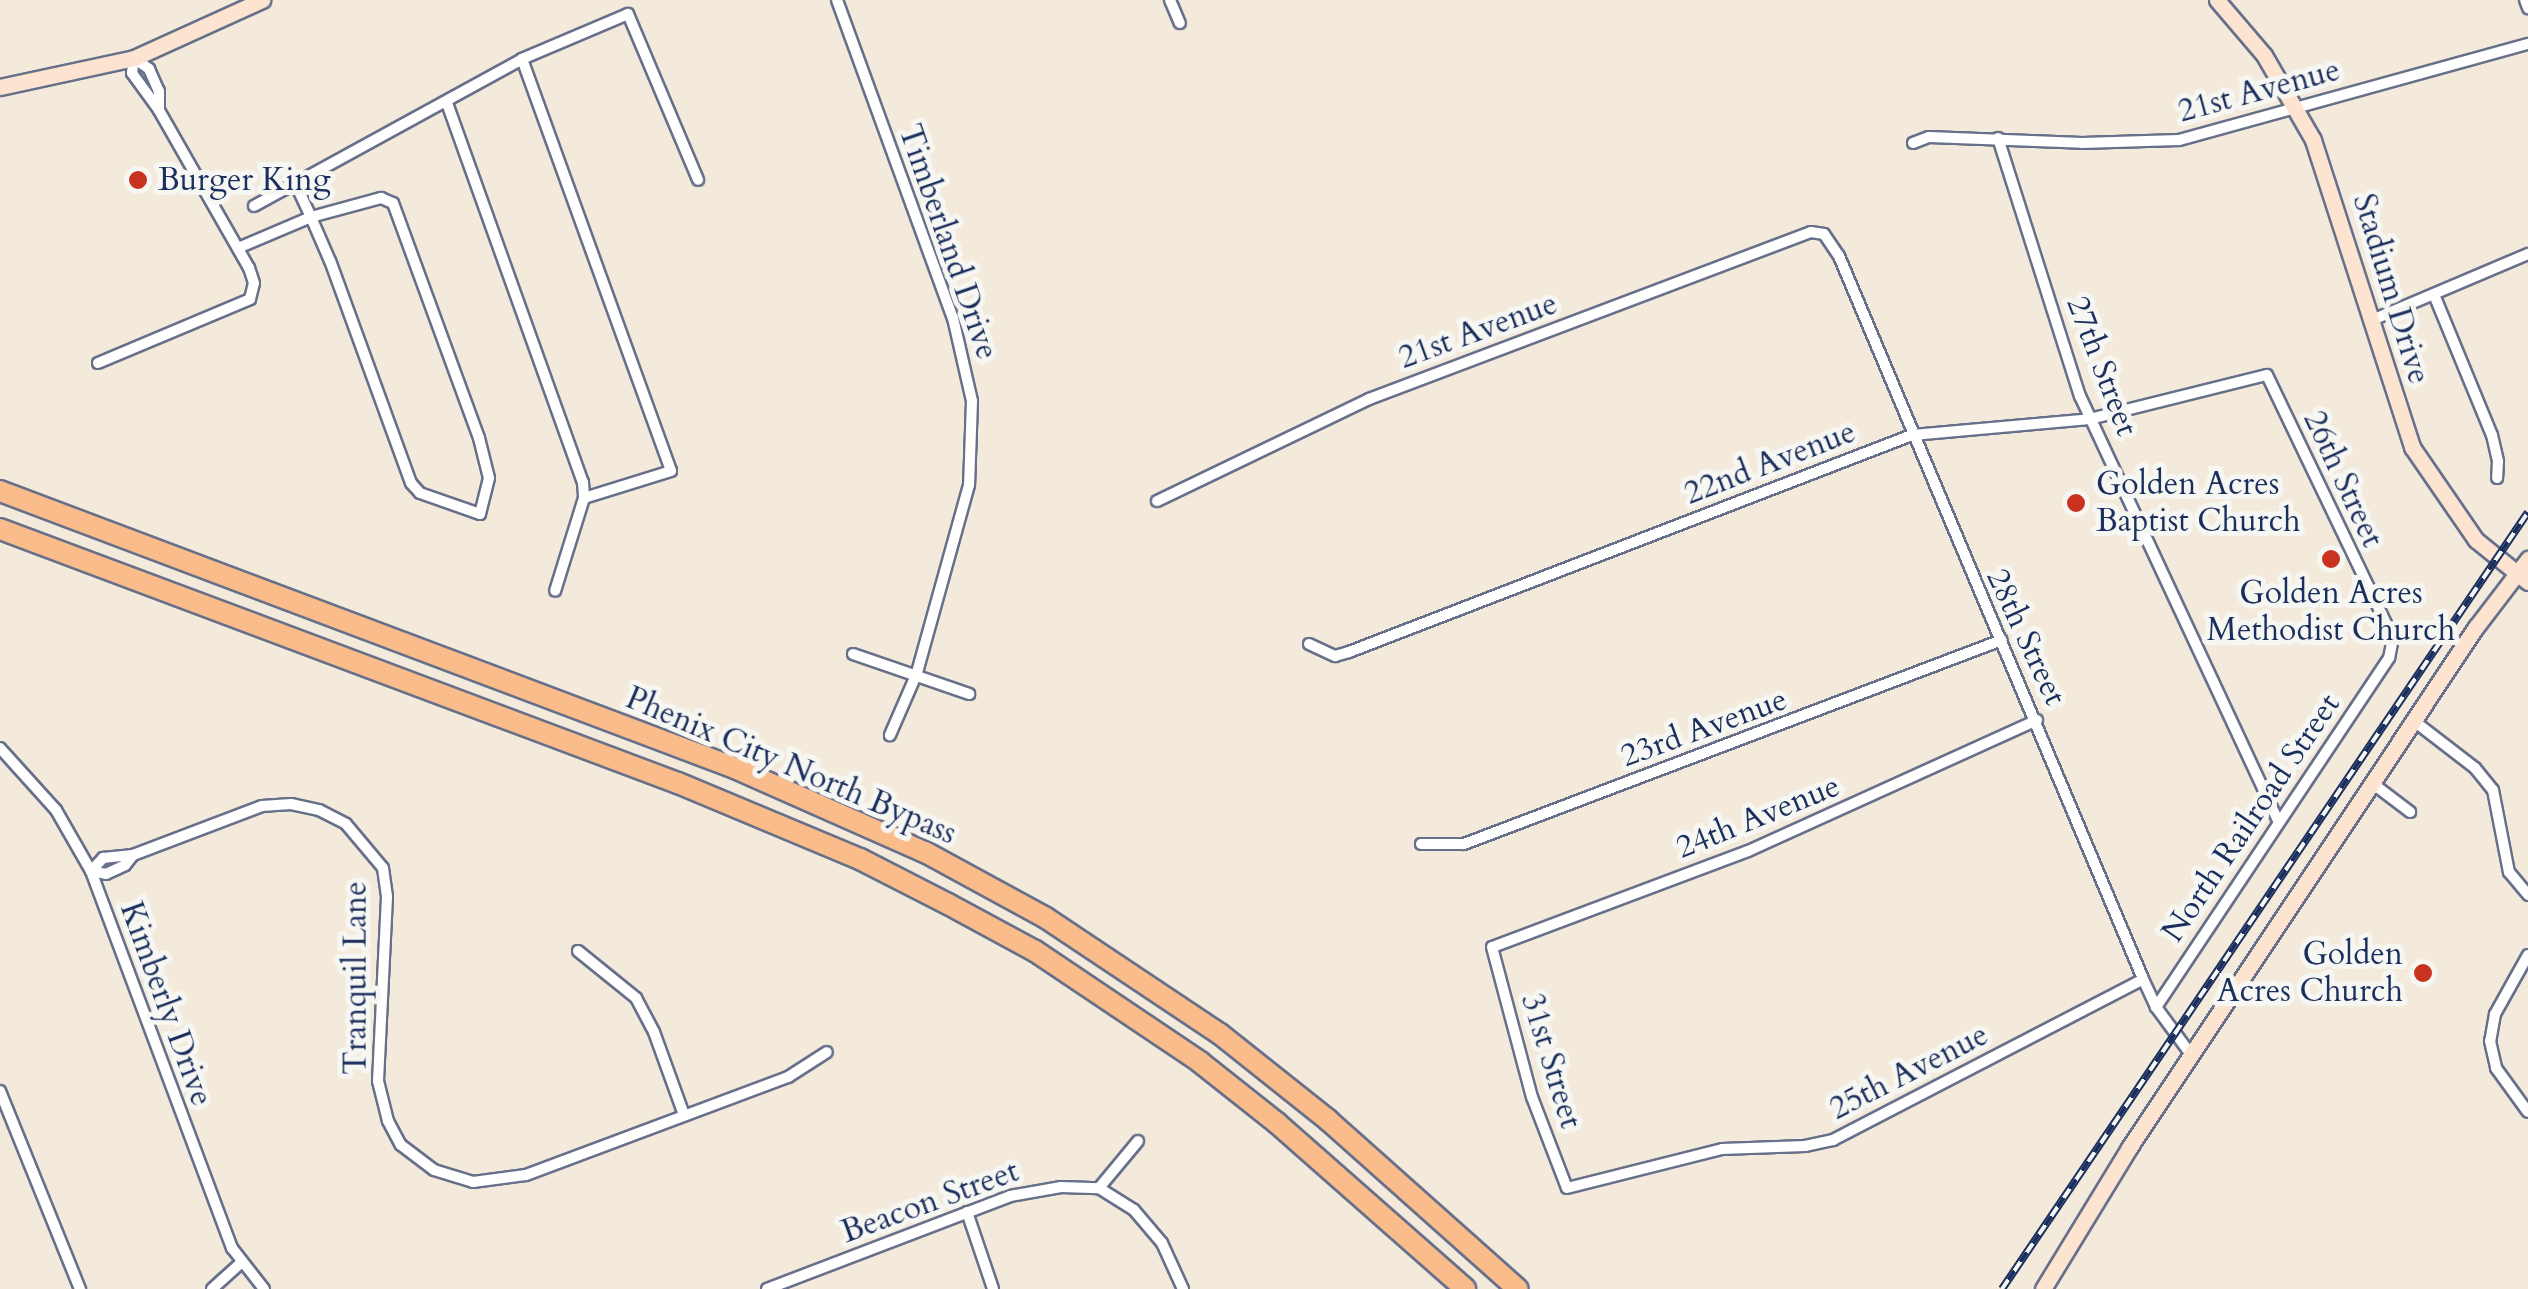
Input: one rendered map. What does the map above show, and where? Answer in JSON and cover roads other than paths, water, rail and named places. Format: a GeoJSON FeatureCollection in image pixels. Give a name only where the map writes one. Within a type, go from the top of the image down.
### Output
{"type":"FeatureCollection","features":[{"type":"Feature","properties":{"kind":"highway","name":"Phenix City North Bypass"},"geometry":{"type":"LineString","coordinates":[[0,490],[767,781],[862,822],[986,884],[1105,955],[1261,1065],[1518,1289]]}},
{"type":"Feature","properties":{"kind":"highway","name":"Phenix City North Bypass"},"geometry":{"type":"LineString","coordinates":[[0,529],[678,782],[860,859],[948,904],[1035,951],[1200,1062],[1277,1123],[1465,1289]]}},
{"type":"Feature","properties":{"kind":"street"},"geometry":{"type":"LineString","coordinates":[[0,88],[134,58],[262,0]]}},
{"type":"Feature","properties":{"kind":"street","name":"Timberland Drive"},"geometry":{"type":"LineString","coordinates":[[837,0],[953,318],[972,401],[969,485],[916,673],[890,735]]}},
{"type":"Feature","properties":{"kind":"street"},"geometry":{"type":"LineString","coordinates":[[1170,0],[1180,23]]}},
{"type":"Feature","properties":{"kind":"street","name":"Stadium Drive"},"geometry":{"type":"LineString","coordinates":[[2217,0],[2264,54],[2296,107],[2329,179],[2412,447],[2476,540],[2522,578]]}},
{"type":"Feature","properties":{"kind":"street"},"geometry":{"type":"LineString","coordinates":[[2525,0],[2528,8]]}},
{"type":"Feature","properties":{"kind":"street"},"geometry":{"type":"LineString","coordinates":[[254,206],[522,59],[628,14],[698,180]]}},
{"type":"Feature","properties":{"kind":"street","name":"21st Avenue"},"geometry":{"type":"LineString","coordinates":[[1912,143],[1929,137],[2151,143],[2528,44]]}},
{"type":"Feature","properties":{"kind":"street"},"geometry":{"type":"LineString","coordinates":[[98,363],[250,299],[254,283],[159,110],[154,80],[134,58]]}},
{"type":"Feature","properties":{"kind":"street"},"geometry":{"type":"LineString","coordinates":[[522,59],[671,471],[584,498]]}},
{"type":"Feature","properties":{"kind":"street"},"geometry":{"type":"LineString","coordinates":[[447,103],[567,428],[584,498],[555,592]]}},
{"type":"Feature","properties":{"kind":"street","name":"27th Street"},"geometry":{"type":"LineString","coordinates":[[1998,138],[2090,419],[2279,822]]}},
{"type":"Feature","properties":{"kind":"street"},"geometry":{"type":"LineString","coordinates":[[238,248],[311,217],[381,198],[393,203],[479,438],[489,478],[480,514],[420,493],[411,483],[311,217],[296,183]]}},
{"type":"Feature","properties":{"kind":"street","name":"21st Avenue"},"geometry":{"type":"LineString","coordinates":[[1157,500],[1402,386],[1811,232],[1824,234]]}},
{"type":"Feature","properties":{"kind":"street","name":"28th Street"},"geometry":{"type":"LineString","coordinates":[[1824,234],[1840,256],[2143,979],[2156,1007],[2192,1056]]}},
{"type":"Feature","properties":{"kind":"street"},"geometry":{"type":"LineString","coordinates":[[2370,321],[2528,254]]}},
{"type":"Feature","properties":{"kind":"street"},"geometry":{"type":"LineString","coordinates":[[2435,296],[2492,435],[2498,462],[2496,478]]}},
{"type":"Feature","properties":{"kind":"street","name":"22nd Avenue"},"geometry":{"type":"LineString","coordinates":[[1308,644],[1335,656],[1349,652],[1912,435],[2090,419],[2267,376]]}},
{"type":"Feature","properties":{"kind":"street","name":"26th Street"},"geometry":{"type":"LineString","coordinates":[[2267,376],[2393,638],[2389,658]]}},
{"type":"Feature","properties":{"kind":"street"},"geometry":{"type":"LineString","coordinates":[[2043,1289],[2414,720],[2522,578],[2528,559]]}},
{"type":"Feature","properties":{"kind":"street","name":"23rd Avenue"},"geometry":{"type":"LineString","coordinates":[[1421,844],[1464,844],[2002,640]]}},
{"type":"Feature","properties":{"kind":"street"},"geometry":{"type":"LineString","coordinates":[[853,654],[969,694]]}},
{"type":"Feature","properties":{"kind":"street","name":"North Railroad Street"},"geometry":{"type":"LineString","coordinates":[[2156,1007],[2389,658]]}},
{"type":"Feature","properties":{"kind":"street","name":"24th Avenue"},"geometry":{"type":"LineString","coordinates":[[1492,947],[1748,851],[2037,720]]}},
{"type":"Feature","properties":{"kind":"street"},"geometry":{"type":"LineString","coordinates":[[2414,720],[2474,768],[2493,790],[2508,872],[2528,895]]}},
{"type":"Feature","properties":{"kind":"street","name":"Kimberly Drive"},"geometry":{"type":"LineString","coordinates":[[0,748],[56,810],[91,871],[196,1158],[240,1264],[264,1289]]}},
{"type":"Feature","properties":{"kind":"street"},"geometry":{"type":"LineString","coordinates":[[2372,784],[2410,812]]}},
{"type":"Feature","properties":{"kind":"street","name":"Tranquil Lane"},"geometry":{"type":"LineString","coordinates":[[91,871],[103,858],[132,855],[262,806],[290,804],[319,810],[346,824],[368,844],[382,868],[387,897],[378,1081],[388,1121],[400,1145],[434,1170],[473,1182],[500,1182],[788,1077],[827,1052]]}},
{"type":"Feature","properties":{"kind":"street","name":"31st Street"},"geometry":{"type":"LineString","coordinates":[[1492,947],[1532,1096],[1567,1188]]}},
{"type":"Feature","properties":{"kind":"street"},"geometry":{"type":"LineString","coordinates":[[578,951],[636,998],[654,1032],[684,1115]]}},
{"type":"Feature","properties":{"kind":"street"},"geometry":{"type":"LineString","coordinates":[[2528,956],[2495,1014],[2490,1041],[2496,1068],[2528,1112]]}},
{"type":"Feature","properties":{"kind":"street","name":"25th Avenue"},"geometry":{"type":"LineString","coordinates":[[1567,1188],[1722,1149],[1805,1146],[1834,1140],[2143,979]]}},
{"type":"Feature","properties":{"kind":"street"},"geometry":{"type":"LineString","coordinates":[[0,1091],[80,1289]]}},
{"type":"Feature","properties":{"kind":"street"},"geometry":{"type":"LineString","coordinates":[[1138,1141],[1099,1188],[1134,1210],[1162,1243],[1183,1289]]}},
{"type":"Feature","properties":{"kind":"street","name":"Beacon Street"},"geometry":{"type":"LineString","coordinates":[[773,1288],[967,1212],[1046,1187],[1099,1188]]}},
{"type":"Feature","properties":{"kind":"street"},"geometry":{"type":"LineString","coordinates":[[967,1212],[993,1289]]}},
{"type":"Feature","properties":{"kind":"street"},"geometry":{"type":"LineString","coordinates":[[212,1289],[240,1264]]}},
{"type":"Feature","properties":{"kind":"railway"},"geometry":{"type":"LineString","coordinates":[[2002,1289],[2528,512]]}},
{"type":"Feature","properties":{"kind":"place","name":"Burger King"},"geometry":{"type":"Point","coordinates":[138,180]}},
{"type":"Feature","properties":{"kind":"place","name":"Golden Acres Baptist Church"},"geometry":{"type":"Point","coordinates":[2076,503]}},
{"type":"Feature","properties":{"kind":"place","name":"Golden Acres Methodist Church"},"geometry":{"type":"Point","coordinates":[2331,559]}},
{"type":"Feature","properties":{"kind":"place","name":"Golden Acres Church"},"geometry":{"type":"Point","coordinates":[2423,973]}}]}
